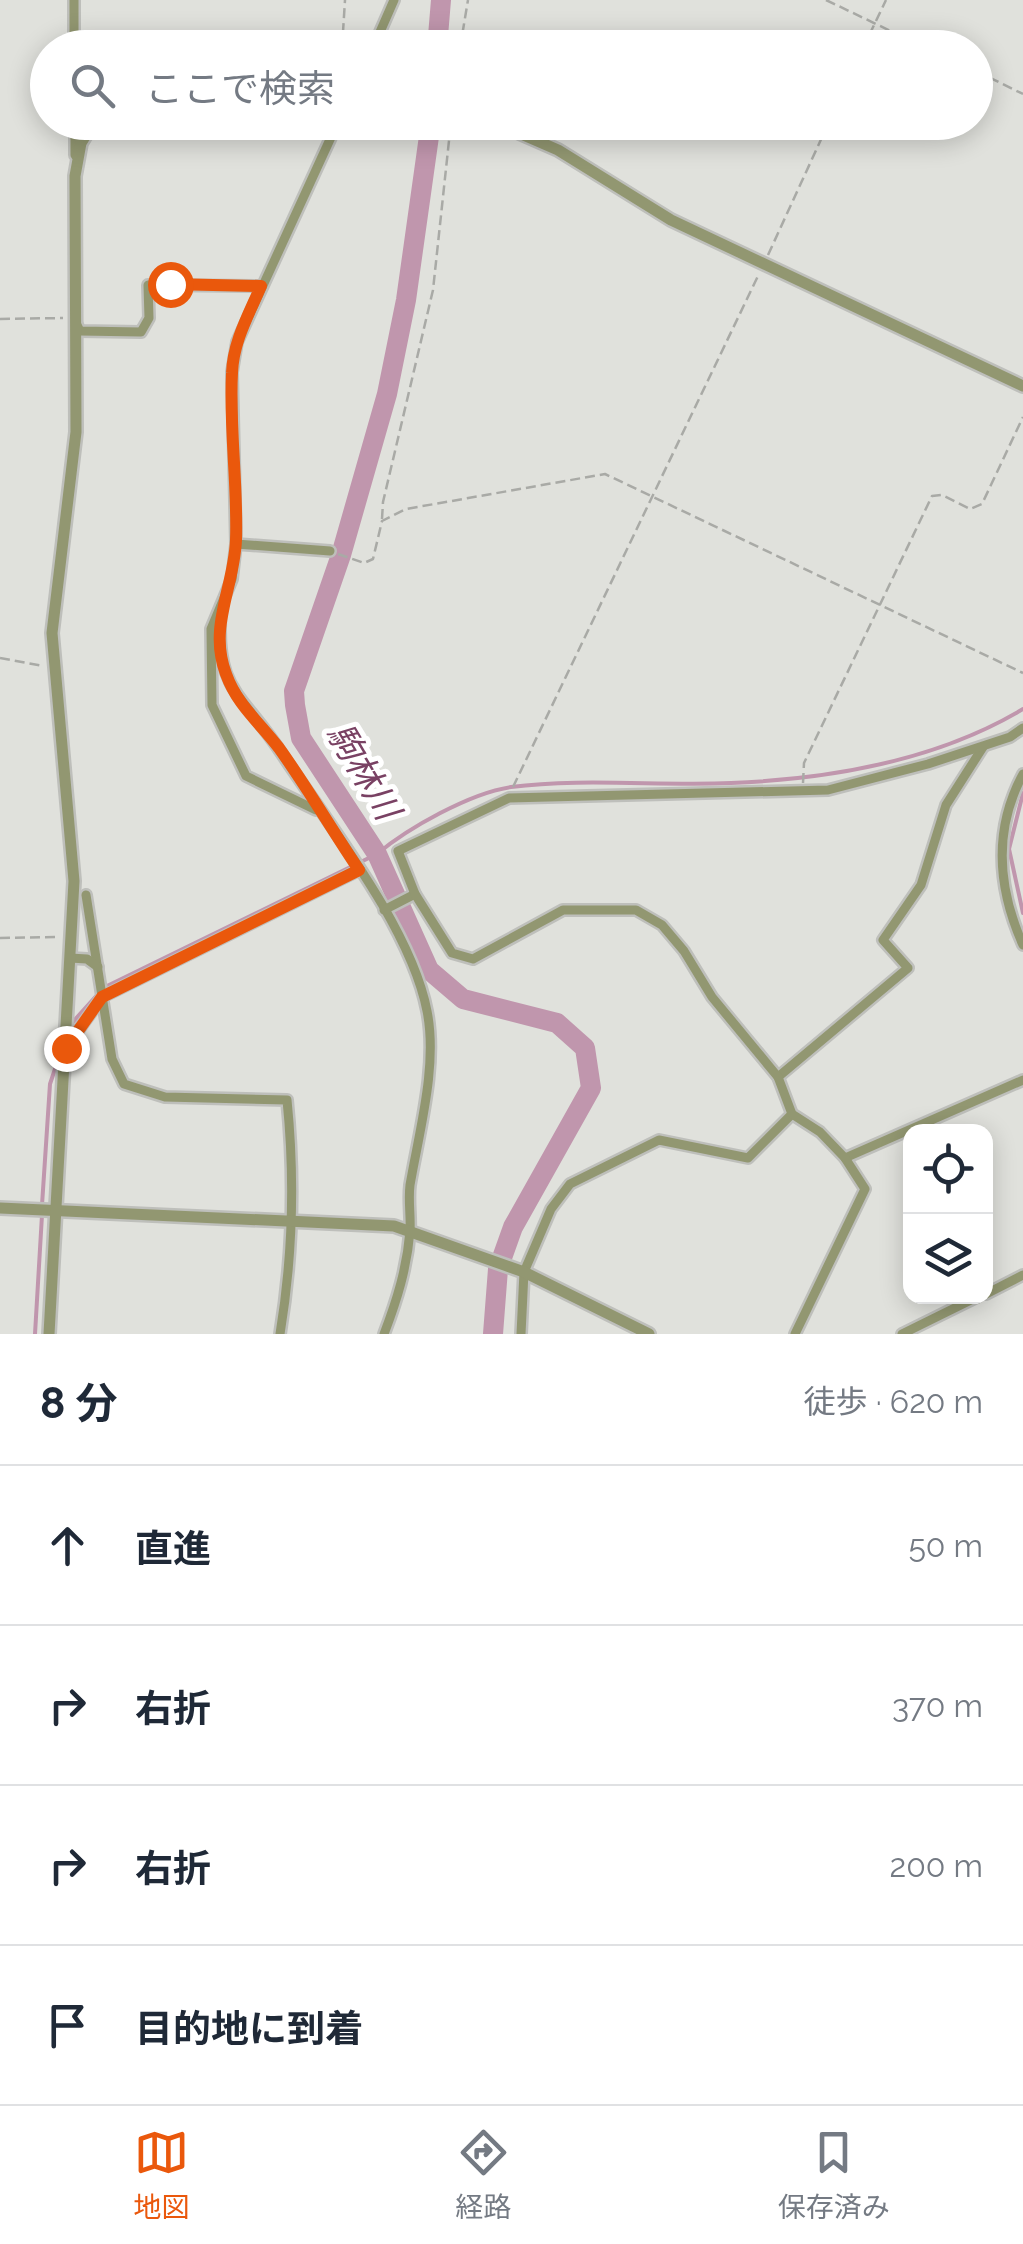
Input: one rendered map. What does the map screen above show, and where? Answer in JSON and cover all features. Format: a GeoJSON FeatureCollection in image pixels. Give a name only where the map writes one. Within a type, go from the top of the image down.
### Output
{"type":"FeatureCollection","features":[{"type":"Feature","properties":{"kind":"street"},"geometry":{"type":"LineString","coordinates":[[74,0],[74,30]]}},
{"type":"Feature","properties":{"kind":"street"},"geometry":{"type":"LineString","coordinates":[[381,30],[394,0]]}},
{"type":"Feature","properties":{"kind":"street"},"geometry":{"type":"LineString","coordinates":[[49,1334],[74,880],[52,633],[76,432],[75,140]]}},
{"type":"Feature","properties":{"kind":"street"},"geometry":{"type":"LineString","coordinates":[[75,176],[83,140]]}},
{"type":"Feature","properties":{"kind":"street"},"geometry":{"type":"LineString","coordinates":[[318,811],[246,776],[212,705],[212,629],[232,578],[236,544],[232,372],[237,342],[330,140]]}},
{"type":"Feature","properties":{"kind":"street"},"geometry":{"type":"LineString","coordinates":[[535,140],[671,220],[1023,386]]}},
{"type":"Feature","properties":{"kind":"street"},"geometry":{"type":"LineString","coordinates":[[74,318],[80,331],[141,332],[149,318],[148,285],[261,286]]}},
{"type":"Feature","properties":{"kind":"street"},"geometry":{"type":"LineString","coordinates":[[236,544],[330,552]]}},
{"type":"Feature","properties":{"kind":"street"},"geometry":{"type":"LineString","coordinates":[[221,606],[218,643],[226,675],[244,709],[278,748],[384,910],[428,1012],[428,1058],[409,1193],[410,1230],[402,1289],[384,1334]]}},
{"type":"Feature","properties":{"kind":"street"},"geometry":{"type":"LineString","coordinates":[[796,1334],[865,1189],[845,1158],[820,1132],[792,1114],[778,1077],[712,997],[684,951],[662,926],[636,910],[563,910],[473,959],[452,953],[415,894],[398,850],[508,798],[828,790],[982,747],[1023,728]]}},
{"type":"Feature","properties":{"kind":"street"},"geometry":{"type":"LineString","coordinates":[[778,1077],[908,968],[883,940],[921,886],[946,805],[982,747]]}},
{"type":"Feature","properties":{"kind":"street"},"geometry":{"type":"LineString","coordinates":[[1023,774],[1006,816],[1002,885],[1023,945]]}},
{"type":"Feature","properties":{"kind":"street"},"geometry":{"type":"LineString","coordinates":[[66,1048],[102,997],[359,870]]}},
{"type":"Feature","properties":{"kind":"street"},"geometry":{"type":"LineString","coordinates":[[384,910],[415,894]]}},
{"type":"Feature","properties":{"kind":"street"},"geometry":{"type":"LineString","coordinates":[[86,896],[112,1058],[124,1084],[165,1097],[288,1100],[293,1221],[280,1334]]}},
{"type":"Feature","properties":{"kind":"street"},"geometry":{"type":"LineString","coordinates":[[70,958],[86,960],[98,968]]}},
{"type":"Feature","properties":{"kind":"street"},"geometry":{"type":"LineString","coordinates":[[845,1158],[1023,1080]]}},
{"type":"Feature","properties":{"kind":"street"},"geometry":{"type":"LineString","coordinates":[[520,1334],[520,1270],[550,1209],[570,1184],[659,1140],[748,1158],[792,1114]]}},
{"type":"Feature","properties":{"kind":"street"},"geometry":{"type":"LineString","coordinates":[[0,1208],[410,1230],[520,1270],[649,1334]]}},
{"type":"Feature","properties":{"kind":"street"},"geometry":{"type":"LineString","coordinates":[[993,1290],[1023,1276]]}},
{"type":"Feature","properties":{"kind":"street"},"geometry":{"type":"LineString","coordinates":[[902,1334],[964,1304]]}},
{"type":"Feature","properties":{"kind":"path"},"geometry":{"type":"LineString","coordinates":[[343,30],[345,0]]}},
{"type":"Feature","properties":{"kind":"path"},"geometry":{"type":"LineString","coordinates":[[463,30],[468,0]]}},
{"type":"Feature","properties":{"kind":"path"},"geometry":{"type":"LineString","coordinates":[[826,0],[887,30]]}},
{"type":"Feature","properties":{"kind":"path"},"geometry":{"type":"LineString","coordinates":[[871,30],[886,0]]}},
{"type":"Feature","properties":{"kind":"path"},"geometry":{"type":"LineString","coordinates":[[993,79],[1023,94]]}},
{"type":"Feature","properties":{"kind":"path"},"geometry":{"type":"LineString","coordinates":[[330,552],[364,563],[373,559],[382,502],[433,290],[449,140]]}},
{"type":"Feature","properties":{"kind":"path"},"geometry":{"type":"LineString","coordinates":[[508,798],[683,439],[821,140]]}},
{"type":"Feature","properties":{"kind":"path"},"geometry":{"type":"LineString","coordinates":[[0,319],[74,318]]}},
{"type":"Feature","properties":{"kind":"path"},"geometry":{"type":"LineString","coordinates":[[803,783],[802,771],[932,496],[942,495],[976,509],[1023,417]]}},
{"type":"Feature","properties":{"kind":"path"},"geometry":{"type":"LineString","coordinates":[[382,521],[406,509],[606,474],[1023,673]]}},
{"type":"Feature","properties":{"kind":"path"},"geometry":{"type":"LineString","coordinates":[[0,658],[53,668]]}},
{"type":"Feature","properties":{"kind":"path"},"geometry":{"type":"LineString","coordinates":[[0,938],[69,937]]}},
{"type":"Feature","properties":{"kind":"waterway","name":"駒林川"},"geometry":{"type":"LineString","coordinates":[[438,30],[441,0]]}},
{"type":"Feature","properties":{"kind":"waterway","name":"駒林川"},"geometry":{"type":"LineString","coordinates":[[428,140],[406,300],[387,394],[341,555],[294,691],[301,738],[377,854],[429,970],[463,999],[557,1023],[585,1048],[591,1088],[513,1227],[498,1269],[493,1334]]}},
{"type":"Feature","properties":{"kind":"waterway"},"geometry":{"type":"LineString","coordinates":[[105,987],[377,854],[405,833],[477,796],[511,787],[564,783],[731,783],[844,772],[955,742],[1023,709]]}},
{"type":"Feature","properties":{"kind":"waterway"},"geometry":{"type":"LineString","coordinates":[[1023,793],[1009,849],[1023,913]]}},
{"type":"Feature","properties":{"kind":"waterway"},"geometry":{"type":"LineString","coordinates":[[71,1024],[98,994]]}},
{"type":"Feature","properties":{"kind":"waterway"},"geometry":{"type":"LineString","coordinates":[[42,1205],[50,1084],[59,1057]]}},
{"type":"Feature","properties":{"kind":"waterway"},"geometry":{"type":"LineString","coordinates":[[35,1334],[42,1215]]}},
{"type":"Feature","properties":{"kind":"route"},"geometry":{"type":"LineString","coordinates":[[66,1048],[82,1020],[102,997],[359,870],[278,748],[244,709],[226,675],[218,643],[221,606],[232,578],[236,544],[232,372],[237,342],[261,286],[170,284]]}}]}
